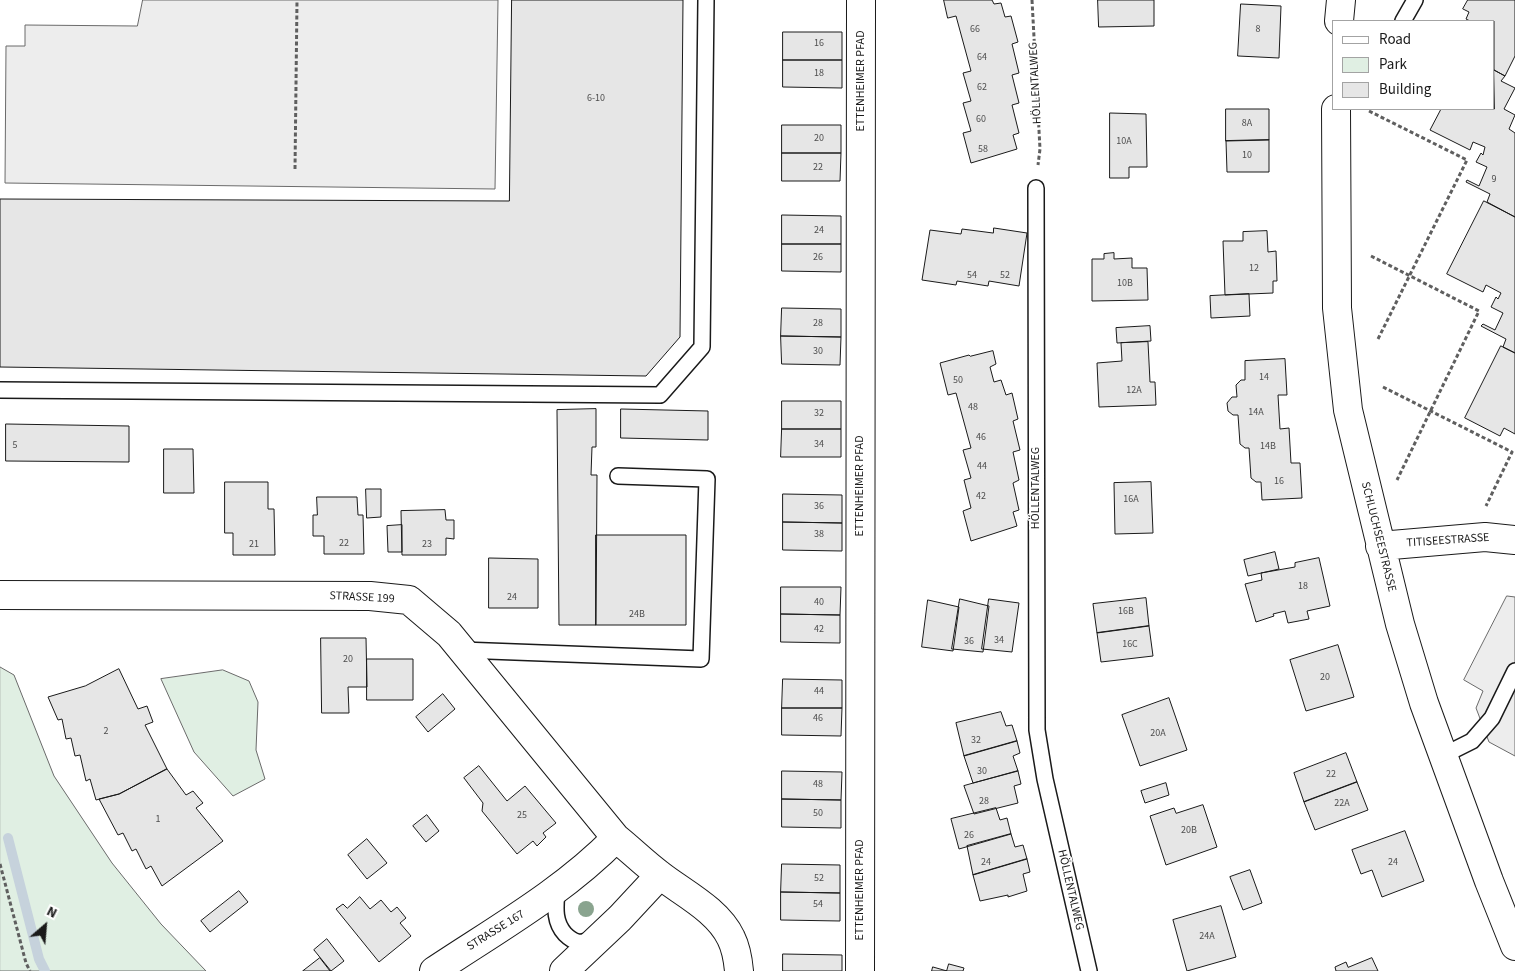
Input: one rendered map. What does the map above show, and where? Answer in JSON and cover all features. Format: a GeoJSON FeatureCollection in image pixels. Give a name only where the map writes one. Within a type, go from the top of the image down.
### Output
{"type":"FeatureCollection","features":[{"type":"Feature","properties":{"kind":"street","name":"ETTENHEIMER PFAD"},"geometry":{"type":"LineString","coordinates":[[860,971],[861,0]]}},
{"type":"Feature","properties":{"kind":"street"},"geometry":{"type":"LineString","coordinates":[[1339,20],[1341,0]]}},
{"type":"Feature","properties":{"kind":"street","name":"SCHLUCHSEESTRASSE"},"geometry":{"type":"LineString","coordinates":[[1336,110],[1337,308],[1348,410],[1400,624],[1424,703],[1442,756],[1515,946]]}},
{"type":"Feature","properties":{"kind":"street","name":"TITISEESTRASSE"},"geometry":{"type":"LineString","coordinates":[[1380,546],[1485,537],[1515,540]]}},
{"type":"Feature","properties":{"kind":"street","name":"STRASSE 199"},"geometry":{"type":"LineString","coordinates":[[0,594],[370,596],[409,600],[449,634],[616,838]]}},
{"type":"Feature","properties":{"kind":"street"},"geometry":{"type":"LineString","coordinates":[[616,838],[660,875],[695,899],[719,920],[731,937],[740,971]]}},
{"type":"Feature","properties":{"kind":"street","name":"STRASSE 167"},"geometry":{"type":"LineString","coordinates":[[434,971],[535,906],[595,860],[616,838]]}},
{"type":"Feature","properties":{"kind":"street"},"geometry":{"type":"LineString","coordinates":[[564,971],[660,875]]}},
{"type":"Feature","properties":{"kind":"lane"},"geometry":{"type":"LineString","coordinates":[[0,390],[660,395],[702,346],[706,0]]}},
{"type":"Feature","properties":{"kind":"lane"},"geometry":{"type":"LineString","coordinates":[[1404,20],[1415,0]]}},
{"type":"Feature","properties":{"kind":"lane","name":"HÖLLENTALWEG"},"geometry":{"type":"LineString","coordinates":[[1036,188],[1037,730],[1045,779],[1089,971]]}},
{"type":"Feature","properties":{"kind":"lane"},"geometry":{"type":"LineString","coordinates":[[462,650],[701,659],[707,479],[618,476]]}},
{"type":"Feature","properties":{"kind":"lane"},"geometry":{"type":"LineString","coordinates":[[1442,756],[1472,741],[1492,718],[1515,671]]}},
{"type":"Feature","properties":{"kind":"lane"},"geometry":{"type":"LineString","coordinates":[[557,889],[557,922],[563,932],[571,939],[579,942],[600,937]]}},
{"type":"Feature","properties":{"kind":"path"},"geometry":{"type":"LineString","coordinates":[[295,169],[297,0]]}},
{"type":"Feature","properties":{"kind":"path","name":"HÖLLENTALWEG"},"geometry":{"type":"LineString","coordinates":[[1032,0],[1040,149],[1036,188]]}},
{"type":"Feature","properties":{"kind":"path"},"geometry":{"type":"LineString","coordinates":[[1369,111],[1466,160],[1378,339]]}},
{"type":"Feature","properties":{"kind":"path"},"geometry":{"type":"LineString","coordinates":[[1371,256],[1479,311],[1397,480]]}},
{"type":"Feature","properties":{"kind":"path"},"geometry":{"type":"LineString","coordinates":[[1383,386],[1512,452],[1483,511]]}},
{"type":"Feature","properties":{"kind":"path"},"geometry":{"type":"LineString","coordinates":[[0,864],[26,963],[30,971]]}},
{"type":"Feature","properties":{"kind":"green space"},"geometry":{"type":"Polygon","coordinates":[[[0,667],[14,675],[54,776],[112,863],[161,924],[206,971],[0,971],[0,667]]]}},
{"type":"Feature","properties":{"kind":"green space"},"geometry":{"type":"Polygon","coordinates":[[[223,670],[249,681],[258,702],[256,750],[265,779],[233,796],[194,752],[161,679],[223,670]]]}},
{"type":"Feature","properties":{"kind":"shaded area"},"geometry":{"type":"Polygon","coordinates":[[[143,0],[498,0],[495,189],[5,183],[6,46],[25,46],[25,25],[137,26],[143,0]]]}},
{"type":"Feature","properties":{"kind":"shaded area"},"geometry":{"type":"Polygon","coordinates":[[[1507,596],[1515,597],[1515,756],[1489,742],[1476,708],[1483,691],[1464,680],[1507,596]]]}},
{"type":"Feature","properties":{"kind":"building"},"geometry":{"type":"Polygon","coordinates":[[[512,0],[683,0],[680,337],[646,376],[0,367],[0,199],[509,201],[512,0]]]}},
{"type":"Feature","properties":{"kind":"building"},"geometry":{"type":"Polygon","coordinates":[[[944,0],[992,0],[994,4],[1001,3],[1005,17],[1011,16],[1018,42],[1012,44],[1019,73],[1012,75],[1019,103],[1012,105],[1019,133],[1013,135],[1017,149],[971,163],[963,133],[971,131],[963,103],[971,101],[963,73],[971,71],[956,16],[948,18],[944,0]]]}},
{"type":"Feature","properties":{"kind":"building"},"geometry":{"type":"Polygon","coordinates":[[[1098,0],[1154,0],[1154,26],[1099,27],[1098,0]]]}},
{"type":"Feature","properties":{"kind":"building"},"geometry":{"type":"Polygon","coordinates":[[[1468,0],[1515,0],[1515,56],[1505,76],[1495,71],[1495,20],[1468,20],[1466,19],[1469,12],[1463,9],[1468,0]]]}},
{"type":"Feature","properties":{"kind":"building"},"geometry":{"type":"Polygon","coordinates":[[[1241,4],[1281,6],[1279,58],[1238,56],[1241,4]]]}},
{"type":"Feature","properties":{"kind":"building"},"geometry":{"type":"Polygon","coordinates":[[[783,32],[842,32],[842,60],[783,60],[783,32]]]}},
{"type":"Feature","properties":{"kind":"building"},"geometry":{"type":"Polygon","coordinates":[[[783,60],[842,60],[842,88],[783,87],[783,60]]]}},
{"type":"Feature","properties":{"kind":"building"},"geometry":{"type":"Polygon","coordinates":[[[1495,71],[1505,76],[1501,81],[1515,88],[1504,109],[1515,115],[1509,129],[1515,133],[1515,217],[1487,202],[1490,194],[1466,182],[1467,180],[1479,186],[1487,167],[1476,162],[1481,153],[1483,155],[1485,147],[1473,142],[1470,150],[1430,130],[1440,110],[1495,110],[1495,71]]]}},
{"type":"Feature","properties":{"kind":"building"},"geometry":{"type":"Polygon","coordinates":[[[1226,109],[1269,109],[1269,140],[1226,141],[1226,109]]]}},
{"type":"Feature","properties":{"kind":"building"},"geometry":{"type":"Polygon","coordinates":[[[1110,113],[1146,114],[1147,167],[1129,167],[1129,178],[1110,178],[1110,113]]]}},
{"type":"Feature","properties":{"kind":"building"},"geometry":{"type":"Polygon","coordinates":[[[782,125],[841,125],[841,153],[782,153],[782,125]]]}},
{"type":"Feature","properties":{"kind":"building"},"geometry":{"type":"Polygon","coordinates":[[[1269,140],[1269,172],[1227,172],[1226,141],[1269,140]]]}},
{"type":"Feature","properties":{"kind":"building"},"geometry":{"type":"Polygon","coordinates":[[[782,153],[841,153],[840,181],[782,181],[782,153]]]}},
{"type":"Feature","properties":{"kind":"building"},"geometry":{"type":"Polygon","coordinates":[[[1484,201],[1515,217],[1515,353],[1503,347],[1506,339],[1481,326],[1483,324],[1495,330],[1503,313],[1491,307],[1496,297],[1498,299],[1501,293],[1486,285],[1483,292],[1447,274],[1484,201]]]}},
{"type":"Feature","properties":{"kind":"building"},"geometry":{"type":"Polygon","coordinates":[[[782,215],[841,216],[841,244],[782,244],[782,215]]]}},
{"type":"Feature","properties":{"kind":"building"},"geometry":{"type":"Polygon","coordinates":[[[994,228],[1027,233],[1019,286],[989,281],[988,286],[957,281],[956,285],[922,280],[930,230],[961,234],[962,229],[993,233],[994,228]]]}},
{"type":"Feature","properties":{"kind":"building"},"geometry":{"type":"Polygon","coordinates":[[[1267,231],[1268,252],[1276,251],[1277,281],[1273,281],[1273,293],[1225,295],[1223,241],[1243,241],[1243,232],[1267,231]]]}},
{"type":"Feature","properties":{"kind":"building"},"geometry":{"type":"Polygon","coordinates":[[[782,244],[841,244],[841,272],[782,271],[782,244]]]}},
{"type":"Feature","properties":{"kind":"building"},"geometry":{"type":"Polygon","coordinates":[[[1114,253],[1114,259],[1132,258],[1132,268],[1147,268],[1148,300],[1092,301],[1092,259],[1104,259],[1104,254],[1114,253]]]}},
{"type":"Feature","properties":{"kind":"building"},"geometry":{"type":"Polygon","coordinates":[[[1249,294],[1250,316],[1211,318],[1210,296],[1249,294]]]}},
{"type":"Feature","properties":{"kind":"building"},"geometry":{"type":"Polygon","coordinates":[[[782,308],[841,309],[841,337],[781,336],[782,308]]]}},
{"type":"Feature","properties":{"kind":"building"},"geometry":{"type":"Polygon","coordinates":[[[1150,326],[1151,341],[1117,343],[1116,328],[1150,326]]]}},
{"type":"Feature","properties":{"kind":"building"},"geometry":{"type":"Polygon","coordinates":[[[781,336],[841,337],[840,365],[782,364],[781,336]]]}},
{"type":"Feature","properties":{"kind":"building"},"geometry":{"type":"Polygon","coordinates":[[[1148,342],[1150,382],[1155,382],[1156,405],[1099,407],[1097,363],[1122,361],[1121,343],[1148,342]]]}},
{"type":"Feature","properties":{"kind":"building"},"geometry":{"type":"Polygon","coordinates":[[[1501,346],[1515,353],[1515,434],[1504,428],[1500,436],[1465,418],[1501,346]]]}},
{"type":"Feature","properties":{"kind":"building"},"geometry":{"type":"Polygon","coordinates":[[[993,351],[996,364],[990,367],[994,382],[1001,380],[1006,395],[1012,393],[1018,419],[1013,421],[1020,450],[1013,452],[1019,480],[1013,483],[1019,510],[1013,512],[1017,526],[971,541],[963,511],[971,508],[964,480],[971,478],[963,450],[971,448],[956,393],[948,395],[940,363],[993,351]]]}},
{"type":"Feature","properties":{"kind":"building"},"geometry":{"type":"Polygon","coordinates":[[[1285,359],[1287,395],[1278,395],[1280,429],[1289,428],[1291,463],[1300,463],[1302,498],[1262,500],[1261,482],[1256,482],[1251,478],[1249,448],[1245,448],[1240,444],[1238,415],[1233,415],[1228,411],[1227,403],[1232,397],[1237,397],[1236,385],[1241,380],[1245,380],[1245,361],[1285,359]]]}},
{"type":"Feature","properties":{"kind":"building"},"geometry":{"type":"Polygon","coordinates":[[[782,401],[841,401],[841,429],[782,429],[782,401]]]}},
{"type":"Feature","properties":{"kind":"building"},"geometry":{"type":"Polygon","coordinates":[[[596,409],[596,447],[592,447],[591,475],[597,475],[596,625],[559,625],[557,410],[596,409]]]}},
{"type":"Feature","properties":{"kind":"building"},"geometry":{"type":"Polygon","coordinates":[[[621,409],[708,411],[708,440],[621,438],[621,409]]]}},
{"type":"Feature","properties":{"kind":"building"},"geometry":{"type":"Polygon","coordinates":[[[6,424],[129,426],[129,462],[6,461],[6,424]]]}},
{"type":"Feature","properties":{"kind":"building"},"geometry":{"type":"Polygon","coordinates":[[[782,429],[841,429],[841,457],[781,457],[782,429]]]}},
{"type":"Feature","properties":{"kind":"building"},"geometry":{"type":"Polygon","coordinates":[[[164,449],[193,449],[194,493],[164,493],[164,449]]]}},
{"type":"Feature","properties":{"kind":"building"},"geometry":{"type":"Polygon","coordinates":[[[225,482],[268,482],[268,509],[274,509],[275,555],[233,555],[233,533],[225,533],[225,482]]]}},
{"type":"Feature","properties":{"kind":"building"},"geometry":{"type":"Polygon","coordinates":[[[1151,482],[1153,533],[1115,534],[1114,483],[1151,482]]]}},
{"type":"Feature","properties":{"kind":"building"},"geometry":{"type":"Polygon","coordinates":[[[366,489],[381,489],[381,517],[367,518],[366,489]]]}},
{"type":"Feature","properties":{"kind":"building"},"geometry":{"type":"Polygon","coordinates":[[[783,494],[842,495],[842,523],[783,522],[783,494]]]}},
{"type":"Feature","properties":{"kind":"building"},"geometry":{"type":"Polygon","coordinates":[[[317,497],[357,497],[358,515],[363,515],[364,554],[324,554],[324,536],[313,536],[313,515],[317,515],[317,497]]]}},
{"type":"Feature","properties":{"kind":"building"},"geometry":{"type":"Polygon","coordinates":[[[445,510],[446,520],[454,520],[454,539],[446,538],[446,555],[402,555],[401,511],[445,510]]]}},
{"type":"Feature","properties":{"kind":"building"},"geometry":{"type":"Polygon","coordinates":[[[783,522],[842,523],[842,551],[783,550],[783,522]]]}},
{"type":"Feature","properties":{"kind":"building"},"geometry":{"type":"Polygon","coordinates":[[[402,525],[402,552],[388,552],[387,526],[402,525]]]}},
{"type":"Feature","properties":{"kind":"building"},"geometry":{"type":"Polygon","coordinates":[[[596,535],[686,535],[686,625],[596,625],[596,535]]]}},
{"type":"Feature","properties":{"kind":"building"},"geometry":{"type":"Polygon","coordinates":[[[1275,552],[1279,569],[1248,576],[1244,560],[1275,552]]]}},
{"type":"Feature","properties":{"kind":"building"},"geometry":{"type":"Polygon","coordinates":[[[489,558],[538,559],[538,608],[489,608],[489,558]]]}},
{"type":"Feature","properties":{"kind":"building"},"geometry":{"type":"Polygon","coordinates":[[[1319,558],[1330,606],[1307,611],[1309,619],[1288,623],[1285,611],[1256,622],[1245,584],[1262,580],[1261,573],[1295,567],[1295,563],[1319,558]]]}},
{"type":"Feature","properties":{"kind":"building"},"geometry":{"type":"Polygon","coordinates":[[[781,587],[841,587],[840,615],[781,614],[781,587]]]}},
{"type":"Feature","properties":{"kind":"building"},"geometry":{"type":"Polygon","coordinates":[[[1146,598],[1149,626],[1097,633],[1093,604],[1146,598]]]}},
{"type":"Feature","properties":{"kind":"building"},"geometry":{"type":"Polygon","coordinates":[[[960,599],[989,606],[983,652],[952,649],[960,599]]]}},
{"type":"Feature","properties":{"kind":"building"},"geometry":{"type":"Polygon","coordinates":[[[989,599],[1019,603],[1012,652],[982,649],[989,599]]]}},
{"type":"Feature","properties":{"kind":"building"},"geometry":{"type":"Polygon","coordinates":[[[928,600],[959,607],[953,651],[922,647],[928,600]]]}},
{"type":"Feature","properties":{"kind":"building"},"geometry":{"type":"Polygon","coordinates":[[[781,614],[840,615],[840,643],[781,642],[781,614]]]}},
{"type":"Feature","properties":{"kind":"building"},"geometry":{"type":"Polygon","coordinates":[[[1149,626],[1153,656],[1101,662],[1097,633],[1149,626]]]}},
{"type":"Feature","properties":{"kind":"building"},"geometry":{"type":"Polygon","coordinates":[[[321,638],[366,638],[367,687],[348,687],[349,713],[322,713],[321,638]]]}},
{"type":"Feature","properties":{"kind":"building"},"geometry":{"type":"Polygon","coordinates":[[[1338,645],[1354,697],[1306,711],[1290,660],[1338,645]]]}},
{"type":"Feature","properties":{"kind":"building"},"geometry":{"type":"Polygon","coordinates":[[[367,659],[413,659],[413,700],[367,700],[367,659]]]}},
{"type":"Feature","properties":{"kind":"building"},"geometry":{"type":"Polygon","coordinates":[[[119,669],[138,709],[147,706],[153,722],[145,725],[167,769],[119,794],[96,800],[90,779],[86,781],[80,755],[75,756],[71,738],[66,739],[62,719],[58,720],[48,697],[85,686],[119,669]]]}},
{"type":"Feature","properties":{"kind":"building"},"geometry":{"type":"Polygon","coordinates":[[[783,679],[842,680],[842,708],[782,708],[783,679]]]}},
{"type":"Feature","properties":{"kind":"building"},"geometry":{"type":"Polygon","coordinates":[[[443,694],[455,709],[428,732],[416,717],[443,694]]]}},
{"type":"Feature","properties":{"kind":"building"},"geometry":{"type":"Polygon","coordinates":[[[1169,698],[1187,750],[1140,766],[1122,715],[1169,698]]]}},
{"type":"Feature","properties":{"kind":"building"},"geometry":{"type":"Polygon","coordinates":[[[782,708],[842,708],[841,736],[782,735],[782,708]]]}},
{"type":"Feature","properties":{"kind":"building"},"geometry":{"type":"Polygon","coordinates":[[[1001,712],[1006,726],[1012,725],[1017,741],[964,756],[956,723],[1001,712]]]}},
{"type":"Feature","properties":{"kind":"building"},"geometry":{"type":"Polygon","coordinates":[[[1017,741],[1020,753],[1013,756],[1018,771],[973,783],[964,756],[1017,741]]]}},
{"type":"Feature","properties":{"kind":"building"},"geometry":{"type":"Polygon","coordinates":[[[1346,753],[1357,782],[1304,802],[1294,773],[1346,753]]]}},
{"type":"Feature","properties":{"kind":"building"},"geometry":{"type":"Polygon","coordinates":[[[479,766],[507,801],[525,786],[556,823],[543,833],[546,837],[537,846],[533,841],[517,854],[482,811],[483,803],[464,778],[479,766]]]}},
{"type":"Feature","properties":{"kind":"building"},"geometry":{"type":"Polygon","coordinates":[[[167,769],[186,795],[193,791],[203,803],[196,808],[223,841],[162,886],[151,866],[146,869],[136,849],[132,851],[123,833],[118,835],[99,799],[119,794],[167,769]]]}},
{"type":"Feature","properties":{"kind":"building"},"geometry":{"type":"Polygon","coordinates":[[[782,771],[842,772],[841,800],[782,799],[782,771]]]}},
{"type":"Feature","properties":{"kind":"building"},"geometry":{"type":"Polygon","coordinates":[[[1018,771],[1021,784],[1014,786],[1018,803],[974,814],[964,786],[1018,771]]]}},
{"type":"Feature","properties":{"kind":"building"},"geometry":{"type":"Polygon","coordinates":[[[1357,782],[1368,810],[1315,830],[1304,802],[1357,782]]]}},
{"type":"Feature","properties":{"kind":"building"},"geometry":{"type":"Polygon","coordinates":[[[1166,783],[1169,795],[1145,803],[1141,791],[1166,783]]]}},
{"type":"Feature","properties":{"kind":"building"},"geometry":{"type":"Polygon","coordinates":[[[782,799],[841,800],[841,828],[782,827],[782,799]]]}},
{"type":"Feature","properties":{"kind":"building"},"geometry":{"type":"Polygon","coordinates":[[[1203,805],[1217,847],[1166,865],[1150,816],[1174,808],[1176,813],[1203,805]]]}},
{"type":"Feature","properties":{"kind":"building"},"geometry":{"type":"Polygon","coordinates":[[[996,808],[1000,820],[1007,818],[1011,834],[959,849],[951,819],[996,808]]]}},
{"type":"Feature","properties":{"kind":"building"},"geometry":{"type":"Polygon","coordinates":[[[427,815],[439,831],[426,842],[413,826],[427,815]]]}},
{"type":"Feature","properties":{"kind":"building"},"geometry":{"type":"Polygon","coordinates":[[[1405,831],[1424,881],[1382,897],[1372,870],[1361,874],[1352,850],[1405,831]]]}},
{"type":"Feature","properties":{"kind":"building"},"geometry":{"type":"Polygon","coordinates":[[[1011,834],[1015,847],[1023,845],[1027,859],[973,875],[967,846],[1011,834]]]}},
{"type":"Feature","properties":{"kind":"building"},"geometry":{"type":"Polygon","coordinates":[[[367,839],[387,863],[367,879],[348,855],[367,839]]]}},
{"type":"Feature","properties":{"kind":"building"},"geometry":{"type":"Polygon","coordinates":[[[1027,859],[1030,872],[1023,874],[1027,891],[1008,897],[1008,895],[980,901],[973,875],[1027,859]]]}},
{"type":"Feature","properties":{"kind":"building"},"geometry":{"type":"Polygon","coordinates":[[[782,864],[840,865],[840,893],[781,892],[782,864]]]}},
{"type":"Feature","properties":{"kind":"building"},"geometry":{"type":"Polygon","coordinates":[[[1250,870],[1262,903],[1243,910],[1230,877],[1250,870]]]}},
{"type":"Feature","properties":{"kind":"building"},"geometry":{"type":"Polygon","coordinates":[[[239,891],[248,902],[210,932],[201,921],[239,891]]]}},
{"type":"Feature","properties":{"kind":"building"},"geometry":{"type":"Polygon","coordinates":[[[781,892],[840,893],[840,921],[781,920],[781,892]]]}},
{"type":"Feature","properties":{"kind":"building"},"geometry":{"type":"Polygon","coordinates":[[[360,897],[370,909],[381,900],[391,912],[397,907],[406,918],[400,923],[411,936],[379,962],[336,909],[343,904],[347,908],[360,897]]]}},
{"type":"Feature","properties":{"kind":"building"},"geometry":{"type":"Polygon","coordinates":[[[1221,906],[1236,957],[1187,971],[1173,920],[1221,906]]]}},
{"type":"Feature","properties":{"kind":"building"},"geometry":{"type":"Polygon","coordinates":[[[327,939],[344,961],[331,971],[314,950],[327,939]]]}},
{"type":"Feature","properties":{"kind":"building"},"geometry":{"type":"Polygon","coordinates":[[[783,954],[842,955],[842,971],[783,971],[783,954]]]}},
{"type":"Feature","properties":{"kind":"building"},"geometry":{"type":"Polygon","coordinates":[[[320,958],[330,971],[303,971],[320,958]]]}},
{"type":"Feature","properties":{"kind":"building"},"geometry":{"type":"Polygon","coordinates":[[[1372,958],[1378,971],[1336,971],[1335,967],[1346,962],[1348,967],[1372,958]]]}},
{"type":"Feature","properties":{"kind":"building"},"geometry":{"type":"Polygon","coordinates":[[[949,964],[964,968],[963,971],[947,971],[949,964]]]}},
{"type":"Feature","properties":{"kind":"building"},"geometry":{"type":"Polygon","coordinates":[[[933,967],[947,971],[932,971],[933,967]]]}},
{"type":"Feature","properties":{"kind":"waterway"},"geometry":{"type":"LineString","coordinates":[[8,838],[39,959],[45,971]]}}]}
